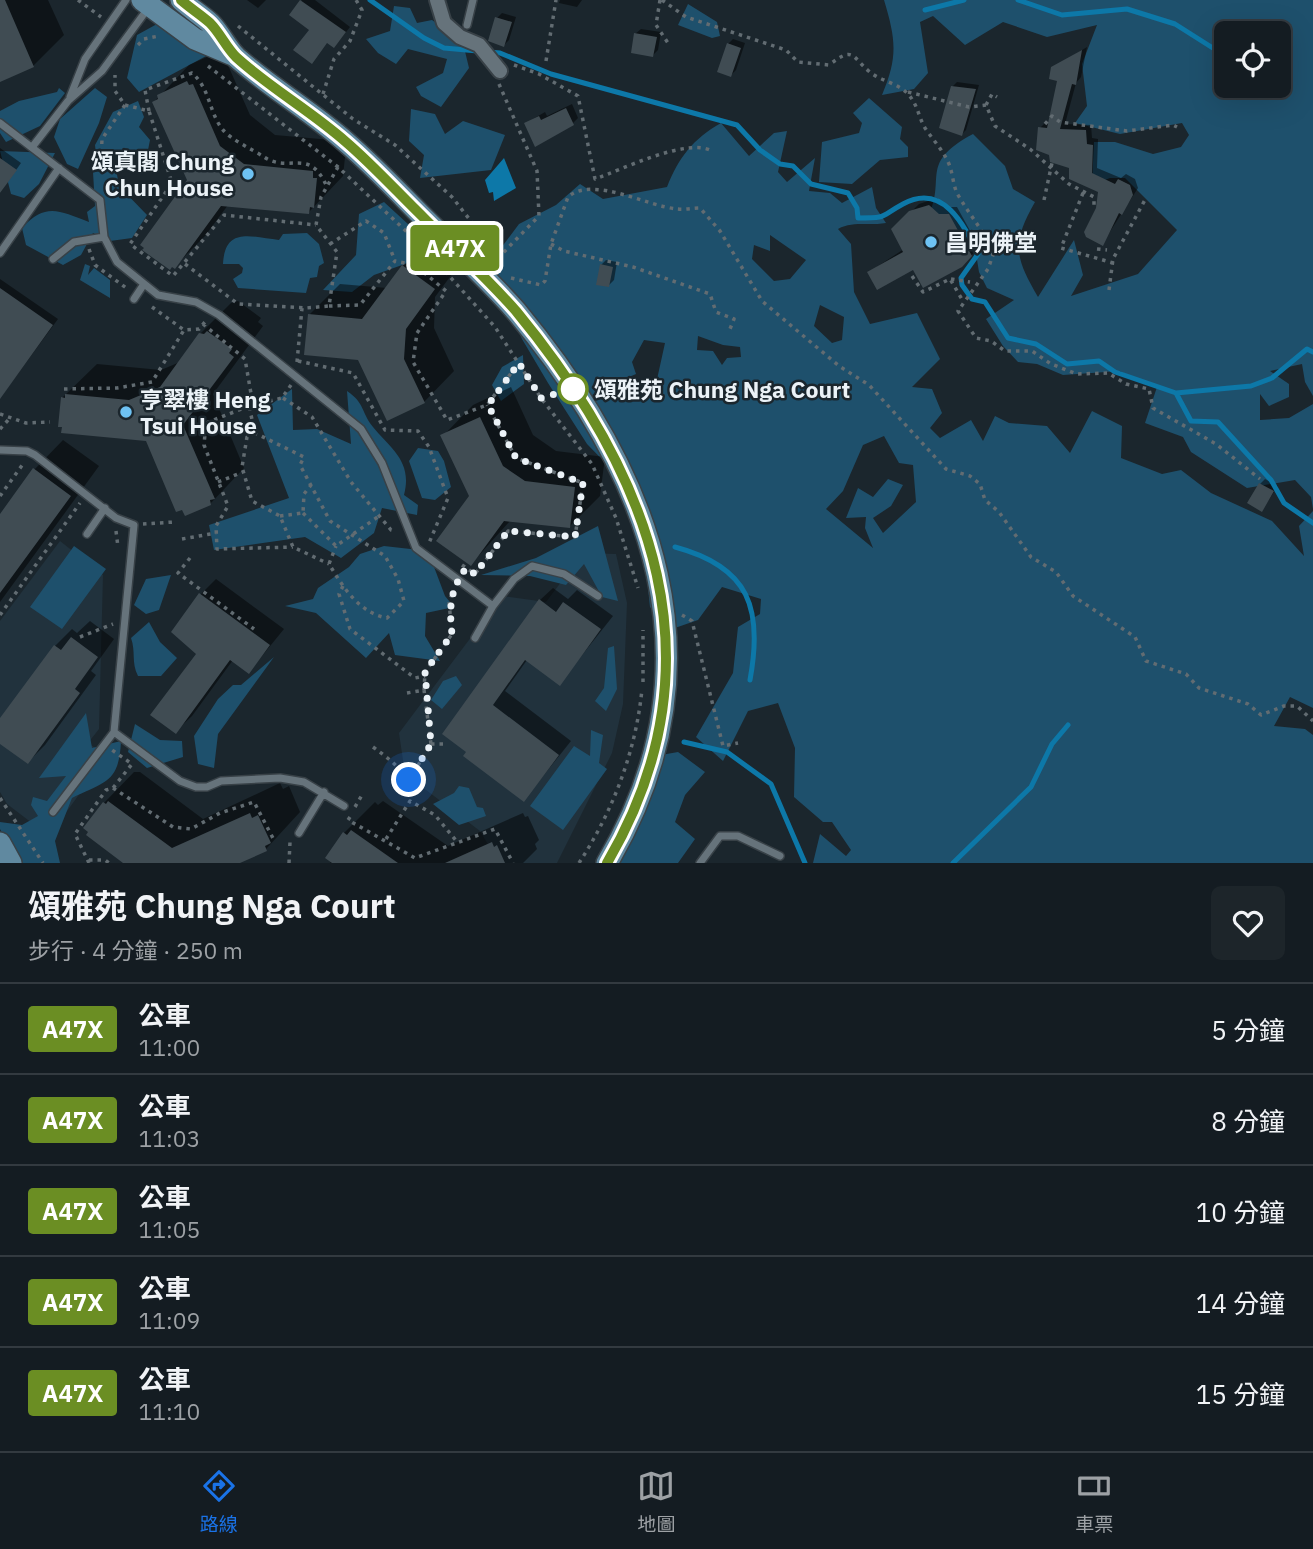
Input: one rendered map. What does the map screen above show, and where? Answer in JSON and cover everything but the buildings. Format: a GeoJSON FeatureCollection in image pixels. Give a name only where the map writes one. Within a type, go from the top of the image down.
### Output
{"type":"FeatureCollection","features":[{"type":"Feature","properties":{"kind":"street"},"geometry":{"type":"LineString","coordinates":[[181,0],[211,24],[235,55],[347,142],[483,276],[556,362],[622,472],[647,532],[662,590],[667,648],[666,685],[660,732],[651,766],[634,811],[607,863]]}},
{"type":"Feature","properties":{"kind":"street"},"geometry":{"type":"LineString","coordinates":[[437,0],[444,23],[460,37],[482,50],[500,71]]}},
{"type":"Feature","properties":{"kind":"street"},"geometry":{"type":"LineString","coordinates":[[149,2],[195,39],[235,55]]}},
{"type":"Feature","properties":{"kind":"street"},"geometry":{"type":"LineString","coordinates":[[0,843],[11,863]]}},
{"type":"Feature","properties":{"kind":"lane"},"geometry":{"type":"LineString","coordinates":[[68,101],[85,59],[126,0]]}},
{"type":"Feature","properties":{"kind":"lane"},"geometry":{"type":"LineString","coordinates":[[467,25],[473,0]]}},
{"type":"Feature","properties":{"kind":"lane"},"geometry":{"type":"LineString","coordinates":[[33,146],[68,101],[102,71],[149,2]]}},
{"type":"Feature","properties":{"kind":"lane"},"geometry":{"type":"LineString","coordinates":[[0,123],[100,200],[104,237],[117,262],[158,295],[196,302],[219,315],[360,429],[382,463],[416,548],[493,606]]}},
{"type":"Feature","properties":{"kind":"lane"},"geometry":{"type":"LineString","coordinates":[[0,253],[59,168]]}},
{"type":"Feature","properties":{"kind":"lane"},"geometry":{"type":"LineString","coordinates":[[52,258],[74,242],[104,237]]}},
{"type":"Feature","properties":{"kind":"lane"},"geometry":{"type":"LineString","coordinates":[[134,299],[144,284]]}},
{"type":"Feature","properties":{"kind":"lane"},"geometry":{"type":"LineString","coordinates":[[0,450],[27,451],[35,455],[116,517],[134,525],[114,732],[53,812]]}},
{"type":"Feature","properties":{"kind":"lane"},"geometry":{"type":"LineString","coordinates":[[87,534],[105,508]]}},
{"type":"Feature","properties":{"kind":"lane"},"geometry":{"type":"LineString","coordinates":[[475,638],[493,606],[514,579],[531,566],[564,574],[598,596]]}},
{"type":"Feature","properties":{"kind":"lane"},"geometry":{"type":"LineString","coordinates":[[114,732],[180,781],[196,787],[207,788],[221,781],[280,778],[304,782],[344,806]]}},
{"type":"Feature","properties":{"kind":"lane"},"geometry":{"type":"LineString","coordinates":[[299,833],[324,792]]}},
{"type":"Feature","properties":{"kind":"lane"},"geometry":{"type":"LineString","coordinates":[[702,862],[720,836],[738,836],[780,856]]}},
{"type":"Feature","properties":{"kind":"path"},"geometry":{"type":"LineString","coordinates":[[78,0],[101,17]]}},
{"type":"Feature","properties":{"kind":"path"},"geometry":{"type":"LineString","coordinates":[[323,94],[334,59],[351,41],[362,10],[356,0]]}},
{"type":"Feature","properties":{"kind":"path"},"geometry":{"type":"LineString","coordinates":[[546,61],[556,0]]}},
{"type":"Feature","properties":{"kind":"path"},"geometry":{"type":"LineString","coordinates":[[668,43],[656,25],[661,0],[686,17],[786,50],[797,62],[829,65],[844,54],[851,54],[862,60],[870,72],[906,92],[969,107],[986,105]]}},
{"type":"Feature","properties":{"kind":"path"},"geometry":{"type":"LineString","coordinates":[[231,21],[353,119],[395,145],[452,197],[499,257],[539,216],[537,171],[499,83],[500,71],[513,65],[523,67],[578,96],[595,179],[679,149],[703,146],[712,151]]}},
{"type":"Feature","properties":{"kind":"path"},"geometry":{"type":"LineString","coordinates":[[133,50],[144,39],[166,34]]}},
{"type":"Feature","properties":{"kind":"path"},"geometry":{"type":"LineString","coordinates":[[198,59],[338,167],[425,250],[495,327],[592,464],[616,517],[639,595]]}},
{"type":"Feature","properties":{"kind":"path"},"geometry":{"type":"LineString","coordinates":[[116,67],[115,92],[125,105],[149,111]]}},
{"type":"Feature","properties":{"kind":"path"},"geometry":{"type":"LineString","coordinates":[[316,225],[224,215],[173,276],[130,244],[172,183],[145,90],[192,74],[201,81],[223,129],[269,160],[310,163],[320,173],[327,187]]}},
{"type":"Feature","properties":{"kind":"path"},"geometry":{"type":"LineString","coordinates":[[906,92],[917,105],[924,127],[944,155],[956,193],[982,229],[993,255],[974,291],[958,311],[976,338],[991,341],[1005,351],[1032,351],[1051,364],[1077,374],[1108,373],[1126,384],[1149,388],[1153,408],[1237,458],[1260,479]]}},
{"type":"Feature","properties":{"kind":"path"},"geometry":{"type":"LineString","coordinates":[[986,105],[992,94],[997,97]]}},
{"type":"Feature","properties":{"kind":"path"},"geometry":{"type":"LineString","coordinates":[[101,161],[102,139],[125,105]]}},
{"type":"Feature","properties":{"kind":"path"},"geometry":{"type":"LineString","coordinates":[[986,105],[995,127],[1030,149],[1083,193],[1094,197],[1094,208]]}},
{"type":"Feature","properties":{"kind":"path"},"geometry":{"type":"LineString","coordinates":[[1045,124],[1052,116],[1060,122],[1127,131],[1173,125],[1177,127]]}},
{"type":"Feature","properties":{"kind":"path"},"geometry":{"type":"LineString","coordinates":[[1044,200],[1052,166]]}},
{"type":"Feature","properties":{"kind":"path"},"geometry":{"type":"LineString","coordinates":[[329,306],[337,252],[316,225],[321,197],[338,167]]}},
{"type":"Feature","properties":{"kind":"path"},"geometry":{"type":"LineString","coordinates":[[509,278],[541,285],[545,281],[551,244],[568,197],[574,191],[603,190],[677,209],[699,208],[720,231],[762,301],[839,366],[869,385],[946,469],[970,476],[980,484],[985,500],[999,512],[1031,557],[1056,572],[1073,596],[1135,637],[1146,661],[1186,674],[1199,688],[1248,704],[1261,715],[1283,706],[1297,706],[1313,720]]}},
{"type":"Feature","properties":{"kind":"path"},"geometry":{"type":"LineString","coordinates":[[1083,193],[1061,248],[1114,264]]}},
{"type":"Feature","properties":{"kind":"path"},"geometry":{"type":"LineString","coordinates":[[1109,290],[1114,264],[1146,198]]}},
{"type":"Feature","properties":{"kind":"path"},"geometry":{"type":"LineString","coordinates":[[330,244],[366,221],[384,233],[395,261]]}},
{"type":"Feature","properties":{"kind":"path"},"geometry":{"type":"LineString","coordinates":[[551,244],[564,251],[629,265],[710,294],[716,312],[734,319],[730,329]]}},
{"type":"Feature","properties":{"kind":"path"},"geometry":{"type":"LineString","coordinates":[[1097,249],[1107,250]]}},
{"type":"Feature","properties":{"kind":"path"},"geometry":{"type":"LineString","coordinates":[[395,261],[415,265],[446,291],[417,333],[413,362],[447,420],[488,405],[519,363]]}},
{"type":"Feature","properties":{"kind":"path"},"geometry":{"type":"LineString","coordinates":[[185,264],[238,304],[302,308],[360,305],[395,261]]}},
{"type":"Feature","properties":{"kind":"path"},"geometry":{"type":"LineString","coordinates":[[912,276],[923,292],[953,278],[968,281]]}},
{"type":"Feature","properties":{"kind":"path"},"geometry":{"type":"LineString","coordinates":[[953,278],[965,299]]}},
{"type":"Feature","properties":{"kind":"path"},"geometry":{"type":"LineString","coordinates":[[255,433],[304,457],[300,466],[330,521],[385,556],[398,579],[404,601],[387,618],[375,616],[352,599],[329,564],[293,547],[217,549],[216,526],[228,506],[204,445],[206,423],[251,405],[282,398],[296,377],[302,308]]}},
{"type":"Feature","properties":{"kind":"path"},"geometry":{"type":"LineString","coordinates":[[203,324],[245,359],[255,433]]}},
{"type":"Feature","properties":{"kind":"path"},"geometry":{"type":"LineString","coordinates":[[64,389],[117,388],[152,382],[184,330],[199,329]]}},
{"type":"Feature","properties":{"kind":"path"},"geometry":{"type":"LineString","coordinates":[[298,361],[353,373],[385,430],[418,431],[429,447],[448,498],[428,542],[438,549]]}},
{"type":"Feature","properties":{"kind":"path"},"geometry":{"type":"LineString","coordinates":[[282,398],[312,418],[351,482],[379,516],[337,546],[329,564]]}},
{"type":"Feature","properties":{"kind":"path"},"geometry":{"type":"LineString","coordinates":[[457,562],[475,574],[508,531],[575,537],[583,483],[516,458],[488,405]]}},
{"type":"Feature","properties":{"kind":"path"},"geometry":{"type":"LineString","coordinates":[[0,414],[26,423],[50,422]]}},
{"type":"Feature","properties":{"kind":"path"},"geometry":{"type":"LineString","coordinates":[[0,429],[10,418]]}},
{"type":"Feature","properties":{"kind":"path"},"geometry":{"type":"LineString","coordinates":[[255,433],[247,438],[243,472],[252,501],[280,516],[303,513]]}},
{"type":"Feature","properties":{"kind":"path"},"geometry":{"type":"LineString","coordinates":[[0,496],[25,460]]}},
{"type":"Feature","properties":{"kind":"path"},"geometry":{"type":"LineString","coordinates":[[218,482],[243,472]]}},
{"type":"Feature","properties":{"kind":"path"},"geometry":{"type":"LineString","coordinates":[[311,485],[304,494],[303,513],[337,546]]}},
{"type":"Feature","properties":{"kind":"path"},"geometry":{"type":"LineString","coordinates":[[0,615],[82,500]]}},
{"type":"Feature","properties":{"kind":"path"},"geometry":{"type":"LineString","coordinates":[[280,516],[293,547]]}},
{"type":"Feature","properties":{"kind":"path"},"geometry":{"type":"LineString","coordinates":[[134,525],[174,522]]}},
{"type":"Feature","properties":{"kind":"path"},"geometry":{"type":"LineString","coordinates":[[182,539],[216,533]]}},
{"type":"Feature","properties":{"kind":"path"},"geometry":{"type":"LineString","coordinates":[[190,558],[178,573],[254,629]]}},
{"type":"Feature","properties":{"kind":"path"},"geometry":{"type":"LineString","coordinates":[[386,839],[410,801],[409,780],[431,744],[424,690],[425,676],[452,634],[449,602],[457,580],[466,568]]}},
{"type":"Feature","properties":{"kind":"path"},"geometry":{"type":"LineString","coordinates":[[343,586],[339,594],[350,629],[415,678],[425,676]]}},
{"type":"Feature","properties":{"kind":"path"},"geometry":{"type":"LineString","coordinates":[[681,614],[692,621],[723,747],[738,743]]}},
{"type":"Feature","properties":{"kind":"path"},"geometry":{"type":"LineString","coordinates":[[80,636],[113,624]]}},
{"type":"Feature","properties":{"kind":"path"},"geometry":{"type":"LineString","coordinates":[[579,863],[607,812],[631,749],[643,684],[643,626]]}},
{"type":"Feature","properties":{"kind":"path"},"geometry":{"type":"LineString","coordinates":[[407,693],[424,690]]}},
{"type":"Feature","properties":{"kind":"path"},"geometry":{"type":"LineString","coordinates":[[431,744],[448,744]]}},
{"type":"Feature","properties":{"kind":"path"},"geometry":{"type":"LineString","coordinates":[[373,747],[392,760],[409,780]]}},
{"type":"Feature","properties":{"kind":"path"},"geometry":{"type":"LineString","coordinates":[[113,788],[173,827],[191,829],[220,813],[254,802],[275,842]]}},
{"type":"Feature","properties":{"kind":"path"},"geometry":{"type":"LineString","coordinates":[[0,798],[43,863]]}},
{"type":"Feature","properties":{"kind":"path"},"geometry":{"type":"LineString","coordinates":[[410,801],[435,815],[458,843]]}},
{"type":"Feature","properties":{"kind":"path"},"geometry":{"type":"LineString","coordinates":[[348,820],[386,839],[415,858],[495,829],[513,863]]}},
{"type":"Feature","properties":{"kind":"path"},"geometry":{"type":"LineString","coordinates":[[289,863],[290,840]]}},
{"type":"Feature","properties":{"kind":"path"},"geometry":{"type":"LineString","coordinates":[[89,860],[105,860],[109,863]]}},
{"type":"Feature","properties":{"kind":"shaded area"},"geometry":{"type":"Polygon","coordinates":[[[884,0],[1313,0],[1313,396],[1305,382],[1302,364],[1270,371],[1289,384],[1289,397],[1269,406],[1260,394],[1260,420],[1289,418],[1313,404],[1313,509],[1311,497],[1295,480],[1247,488],[1191,452],[1183,437],[1145,423],[1157,387],[1139,382],[1120,371],[1063,375],[1037,364],[1018,362],[1003,346],[986,319],[1014,300],[987,288],[979,272],[972,229],[953,264],[925,222],[932,207],[939,164],[955,145],[973,134],[1005,166],[1013,189],[1035,202],[1022,229],[1019,250],[1024,271],[1038,297],[1074,240],[1083,275],[1071,296],[1138,274],[1177,230],[1125,178],[1110,178],[1092,185],[1094,142],[1115,142],[1153,154],[1181,147],[1189,135],[1182,123],[1120,134],[1075,123],[1087,106],[1082,64],[1097,25],[1047,37],[1003,22],[965,45],[933,16],[920,22],[928,73],[914,89],[882,95],[891,70],[893,38],[884,0]]]}},
{"type":"Feature","properties":{"kind":"shaded area"},"geometry":{"type":"Polygon","coordinates":[[[688,4],[717,22],[720,36],[712,38],[678,25],[688,4]]]}},
{"type":"Feature","properties":{"kind":"shaded area"},"geometry":{"type":"Polygon","coordinates":[[[394,6],[410,8],[417,23],[432,20],[463,43],[469,68],[441,107],[421,96],[416,87],[443,73],[447,59],[408,49],[396,64],[378,53],[366,39],[390,31],[394,6]]]}},
{"type":"Feature","properties":{"kind":"shaded area"},"geometry":{"type":"Polygon","coordinates":[[[157,24],[208,55],[139,92],[127,78],[137,35],[157,24]]]}},
{"type":"Feature","properties":{"kind":"shaded area"},"geometry":{"type":"Polygon","coordinates":[[[59,88],[65,93],[40,126],[6,142],[0,133],[0,111],[19,101],[57,92],[59,88]]]}},
{"type":"Feature","properties":{"kind":"shaded area"},"geometry":{"type":"Polygon","coordinates":[[[95,88],[107,97],[99,123],[78,169],[67,164],[54,137],[60,119],[95,88]]]}},
{"type":"Feature","properties":{"kind":"shaded area"},"geometry":{"type":"Polygon","coordinates":[[[869,98],[902,127],[900,139],[908,147],[908,157],[880,160],[852,184],[819,182],[822,142],[859,133],[862,123],[853,113],[869,98]]]}},
{"type":"Feature","properties":{"kind":"shaded area"},"geometry":{"type":"Polygon","coordinates":[[[138,101],[144,117],[139,127],[150,140],[148,150],[96,155],[95,145],[113,112],[138,101]]]}},
{"type":"Feature","properties":{"kind":"shaded area"},"geometry":{"type":"Polygon","coordinates":[[[411,109],[435,114],[445,134],[463,121],[505,135],[491,170],[420,178],[424,155],[409,141],[411,109]]]}},
{"type":"Feature","properties":{"kind":"shaded area"},"geometry":{"type":"Polygon","coordinates":[[[721,123],[749,156],[774,133],[787,131],[778,172],[787,182],[815,158],[809,191],[830,193],[842,203],[872,187],[876,208],[886,223],[855,224],[838,229],[851,244],[854,292],[870,324],[917,313],[940,359],[912,387],[932,389],[942,413],[930,428],[940,438],[971,420],[983,441],[995,416],[1009,423],[1047,426],[1070,453],[1092,411],[1122,426],[1121,458],[1162,474],[1181,470],[1211,493],[1272,521],[1304,556],[1299,526],[1313,511],[1313,708],[1290,697],[1274,726],[1305,729],[1313,735],[1313,863],[813,863],[820,834],[846,856],[851,850],[832,822],[823,822],[794,797],[795,748],[778,703],[748,711],[723,761],[696,737],[733,673],[738,627],[760,614],[761,599],[722,587],[698,620],[672,629],[650,607],[643,543],[626,484],[587,444],[548,383],[522,339],[489,264],[519,224],[556,205],[580,184],[603,199],[667,187],[688,150],[721,123]],[[770,235],[770,251],[754,245],[752,259],[774,281],[790,279],[806,260],[770,235]],[[820,305],[814,326],[832,343],[842,340],[844,317],[820,305]],[[698,336],[697,350],[713,351],[722,365],[727,358],[741,357],[740,347],[723,345],[698,336]],[[644,340],[632,362],[636,374],[629,377],[645,392],[654,393],[665,343],[644,340]],[[884,436],[863,445],[843,491],[826,509],[873,548],[865,528],[866,517],[846,518],[858,488],[873,497],[888,479],[903,485],[891,506],[873,518],[883,533],[916,502],[913,465],[899,463],[884,436]]]}},
{"type":"Feature","properties":{"kind":"shaded area"},"geometry":{"type":"Polygon","coordinates":[[[0,151],[55,153],[39,184],[24,198],[11,194],[0,151]]]}},
{"type":"Feature","properties":{"kind":"shaded area"},"geometry":{"type":"Polygon","coordinates":[[[504,158],[516,188],[494,201],[493,192],[489,193],[485,180],[504,158]]]}},
{"type":"Feature","properties":{"kind":"shaded area"},"geometry":{"type":"Polygon","coordinates":[[[116,169],[119,186],[147,215],[132,238],[110,241],[93,233],[81,255],[63,265],[26,245],[22,228],[46,212],[61,212],[89,222],[87,212],[95,206],[93,172],[116,169]]]}},
{"type":"Feature","properties":{"kind":"shaded area"},"geometry":{"type":"Polygon","coordinates":[[[384,202],[421,236],[419,259],[374,275],[352,292],[323,290],[356,255],[359,214],[384,202]]]}},
{"type":"Feature","properties":{"kind":"shaded area"},"geometry":{"type":"Polygon","coordinates":[[[307,233],[319,244],[324,263],[319,266],[317,277],[310,278],[306,293],[238,288],[233,279],[242,273],[243,268],[239,264],[223,264],[225,252],[234,239],[250,236],[279,240],[283,234],[307,233]]]}},
{"type":"Feature","properties":{"kind":"shaded area"},"geometry":{"type":"Polygon","coordinates":[[[85,264],[90,266],[88,275],[94,268],[110,280],[110,298],[80,280],[85,264]]]}},
{"type":"Feature","properties":{"kind":"shaded area"},"geometry":{"type":"Polygon","coordinates":[[[523,355],[524,384],[501,401],[492,385],[502,367],[523,355]]]}},
{"type":"Feature","properties":{"kind":"shaded area"},"geometry":{"type":"Polygon","coordinates":[[[292,389],[293,430],[317,429],[351,444],[347,391],[357,400],[369,422],[403,464],[406,483],[404,495],[418,505],[417,515],[382,508],[374,533],[341,558],[305,537],[214,550],[209,525],[289,498],[257,415],[292,389]]]}},
{"type":"Feature","properties":{"kind":"shaded area"},"geometry":{"type":"Polygon","coordinates":[[[418,448],[438,451],[444,461],[451,487],[435,500],[422,498],[409,461],[418,448]]]}},
{"type":"Feature","properties":{"kind":"shaded area"},"geometry":{"type":"Polygon","coordinates":[[[598,526],[618,601],[602,597],[584,564],[566,585],[530,576],[481,575],[536,558],[598,526]]]}},
{"type":"Feature","properties":{"kind":"shaded area"},"geometry":{"type":"Polygon","coordinates":[[[60,541],[103,575],[99,729],[88,743],[107,756],[49,836],[7,804],[0,792],[0,621],[60,541]]]}},
{"type":"Feature","properties":{"kind":"shaded area"},"geometry":{"type":"Polygon","coordinates":[[[74,546],[106,569],[62,629],[30,607],[74,546]]]}},
{"type":"Feature","properties":{"kind":"shaded area"},"geometry":{"type":"Polygon","coordinates":[[[384,546],[428,551],[445,596],[454,607],[426,613],[425,636],[440,661],[395,655],[389,633],[366,658],[316,613],[285,606],[313,599],[318,588],[349,567],[360,554],[384,546]]]}},
{"type":"Feature","properties":{"kind":"shaded area"},"geometry":{"type":"Polygon","coordinates":[[[583,553],[616,554],[627,603],[623,704],[612,753],[557,863],[499,863],[480,831],[405,774],[399,733],[502,596],[546,602],[583,553]]]}},
{"type":"Feature","properties":{"kind":"shaded area"},"geometry":{"type":"Polygon","coordinates":[[[171,575],[159,610],[146,614],[134,605],[146,579],[171,575]]]}},
{"type":"Feature","properties":{"kind":"shaded area"},"geometry":{"type":"Polygon","coordinates":[[[149,622],[160,642],[177,658],[161,676],[138,676],[135,666],[131,638],[149,622]]]}},
{"type":"Feature","properties":{"kind":"shaded area"},"geometry":{"type":"Polygon","coordinates":[[[614,646],[617,689],[606,711],[595,701],[604,688],[608,648],[614,646]]]}},
{"type":"Feature","properties":{"kind":"shaded area"},"geometry":{"type":"Polygon","coordinates":[[[274,657],[218,734],[214,768],[198,764],[194,736],[218,699],[233,685],[241,685],[274,657]]]}},
{"type":"Feature","properties":{"kind":"shaded area"},"geometry":{"type":"Polygon","coordinates":[[[456,676],[462,685],[442,709],[431,700],[443,681],[456,676]]]}},
{"type":"Feature","properties":{"kind":"shaded area"},"geometry":{"type":"Polygon","coordinates":[[[86,713],[92,748],[121,741],[114,773],[102,784],[72,798],[55,841],[60,863],[18,863],[0,829],[0,822],[22,825],[38,816],[31,805],[33,797],[47,801],[66,776],[39,778],[86,713]]]}},
{"type":"Feature","properties":{"kind":"shaded area"},"geometry":{"type":"Polygon","coordinates":[[[135,724],[160,740],[182,741],[183,757],[147,768],[128,752],[135,724]]]}},
{"type":"Feature","properties":{"kind":"shaded area"},"geometry":{"type":"Polygon","coordinates":[[[591,730],[603,735],[599,763],[607,769],[563,830],[530,806],[574,746],[590,756],[591,730]]]}},
{"type":"Feature","properties":{"kind":"shaded area"},"geometry":{"type":"Polygon","coordinates":[[[678,752],[705,772],[685,795],[675,822],[695,839],[678,863],[615,863],[661,755],[678,752]]]}},
{"type":"Feature","properties":{"kind":"shaded area"},"geometry":{"type":"Polygon","coordinates":[[[459,786],[469,788],[477,807],[483,808],[486,816],[459,825],[433,804],[454,793],[459,786]]]}},
{"type":"Feature","properties":{"kind":"waterway"},"geometry":{"type":"LineString","coordinates":[[370,0],[424,38],[444,48],[500,53],[551,74],[737,125],[760,150],[780,164],[793,166],[811,184],[848,193],[857,208],[858,218],[883,216],[917,199],[930,198],[941,203],[959,220],[978,254],[961,278],[962,285],[972,299],[985,302],[1008,338],[1036,344],[1067,364],[1099,361],[1115,372],[1176,393],[1191,421],[1218,422],[1271,480],[1284,503],[1313,523]]}},
{"type":"Feature","properties":{"kind":"waterway"},"geometry":{"type":"LineString","coordinates":[[925,10],[964,0]]}},
{"type":"Feature","properties":{"kind":"waterway"},"geometry":{"type":"LineString","coordinates":[[1018,0],[1062,15],[1127,9],[1175,24],[1214,49]]}},
{"type":"Feature","properties":{"kind":"waterway"},"geometry":{"type":"LineString","coordinates":[[1176,393],[1251,386],[1272,378],[1307,349],[1313,352]]}},
{"type":"Feature","properties":{"kind":"waterway"},"geometry":{"type":"LineString","coordinates":[[675,547],[720,566],[735,579],[746,594],[752,612],[754,632],[750,680]]}},
{"type":"Feature","properties":{"kind":"waterway"},"geometry":{"type":"LineString","coordinates":[[953,863],[1031,787],[1052,744],[1068,725]]}},
{"type":"Feature","properties":{"kind":"waterway"},"geometry":{"type":"LineString","coordinates":[[684,742],[727,752],[771,784],[805,863]]}},
{"type":"Feature","properties":{"kind":"bus line","name":"A47X"},"geometry":{"type":"LineString","coordinates":[[181,0],[211,24],[235,55],[347,142],[483,276],[556,362],[592,417],[622,472],[647,532],[662,590],[667,648],[665,697],[651,766],[634,811],[607,863]]}},
{"type":"Feature","properties":{"kind":"place","name":"頌真閣 Chung Chun House"},"geometry":{"type":"Point","coordinates":[248,174]}},
{"type":"Feature","properties":{"kind":"place","name":"昌明佛堂"},"geometry":{"type":"Point","coordinates":[931,242]}},
{"type":"Feature","properties":{"kind":"place","name":"頌雅苑 Chung Nga Court"},"geometry":{"type":"Point","coordinates":[573,389]}},
{"type":"Feature","properties":{"kind":"place","name":"亨翠樓 Heng Tsui House"},"geometry":{"type":"Point","coordinates":[126,412]}},
{"type":"Feature","properties":{"kind":"route"},"geometry":{"type":"LineString","coordinates":[[409,780],[431,744],[424,690],[425,672],[452,634],[449,602],[457,580],[466,568],[475,574],[508,531],[575,537],[583,483],[516,458],[488,405],[519,363],[541,398],[573,389]]}}]}
